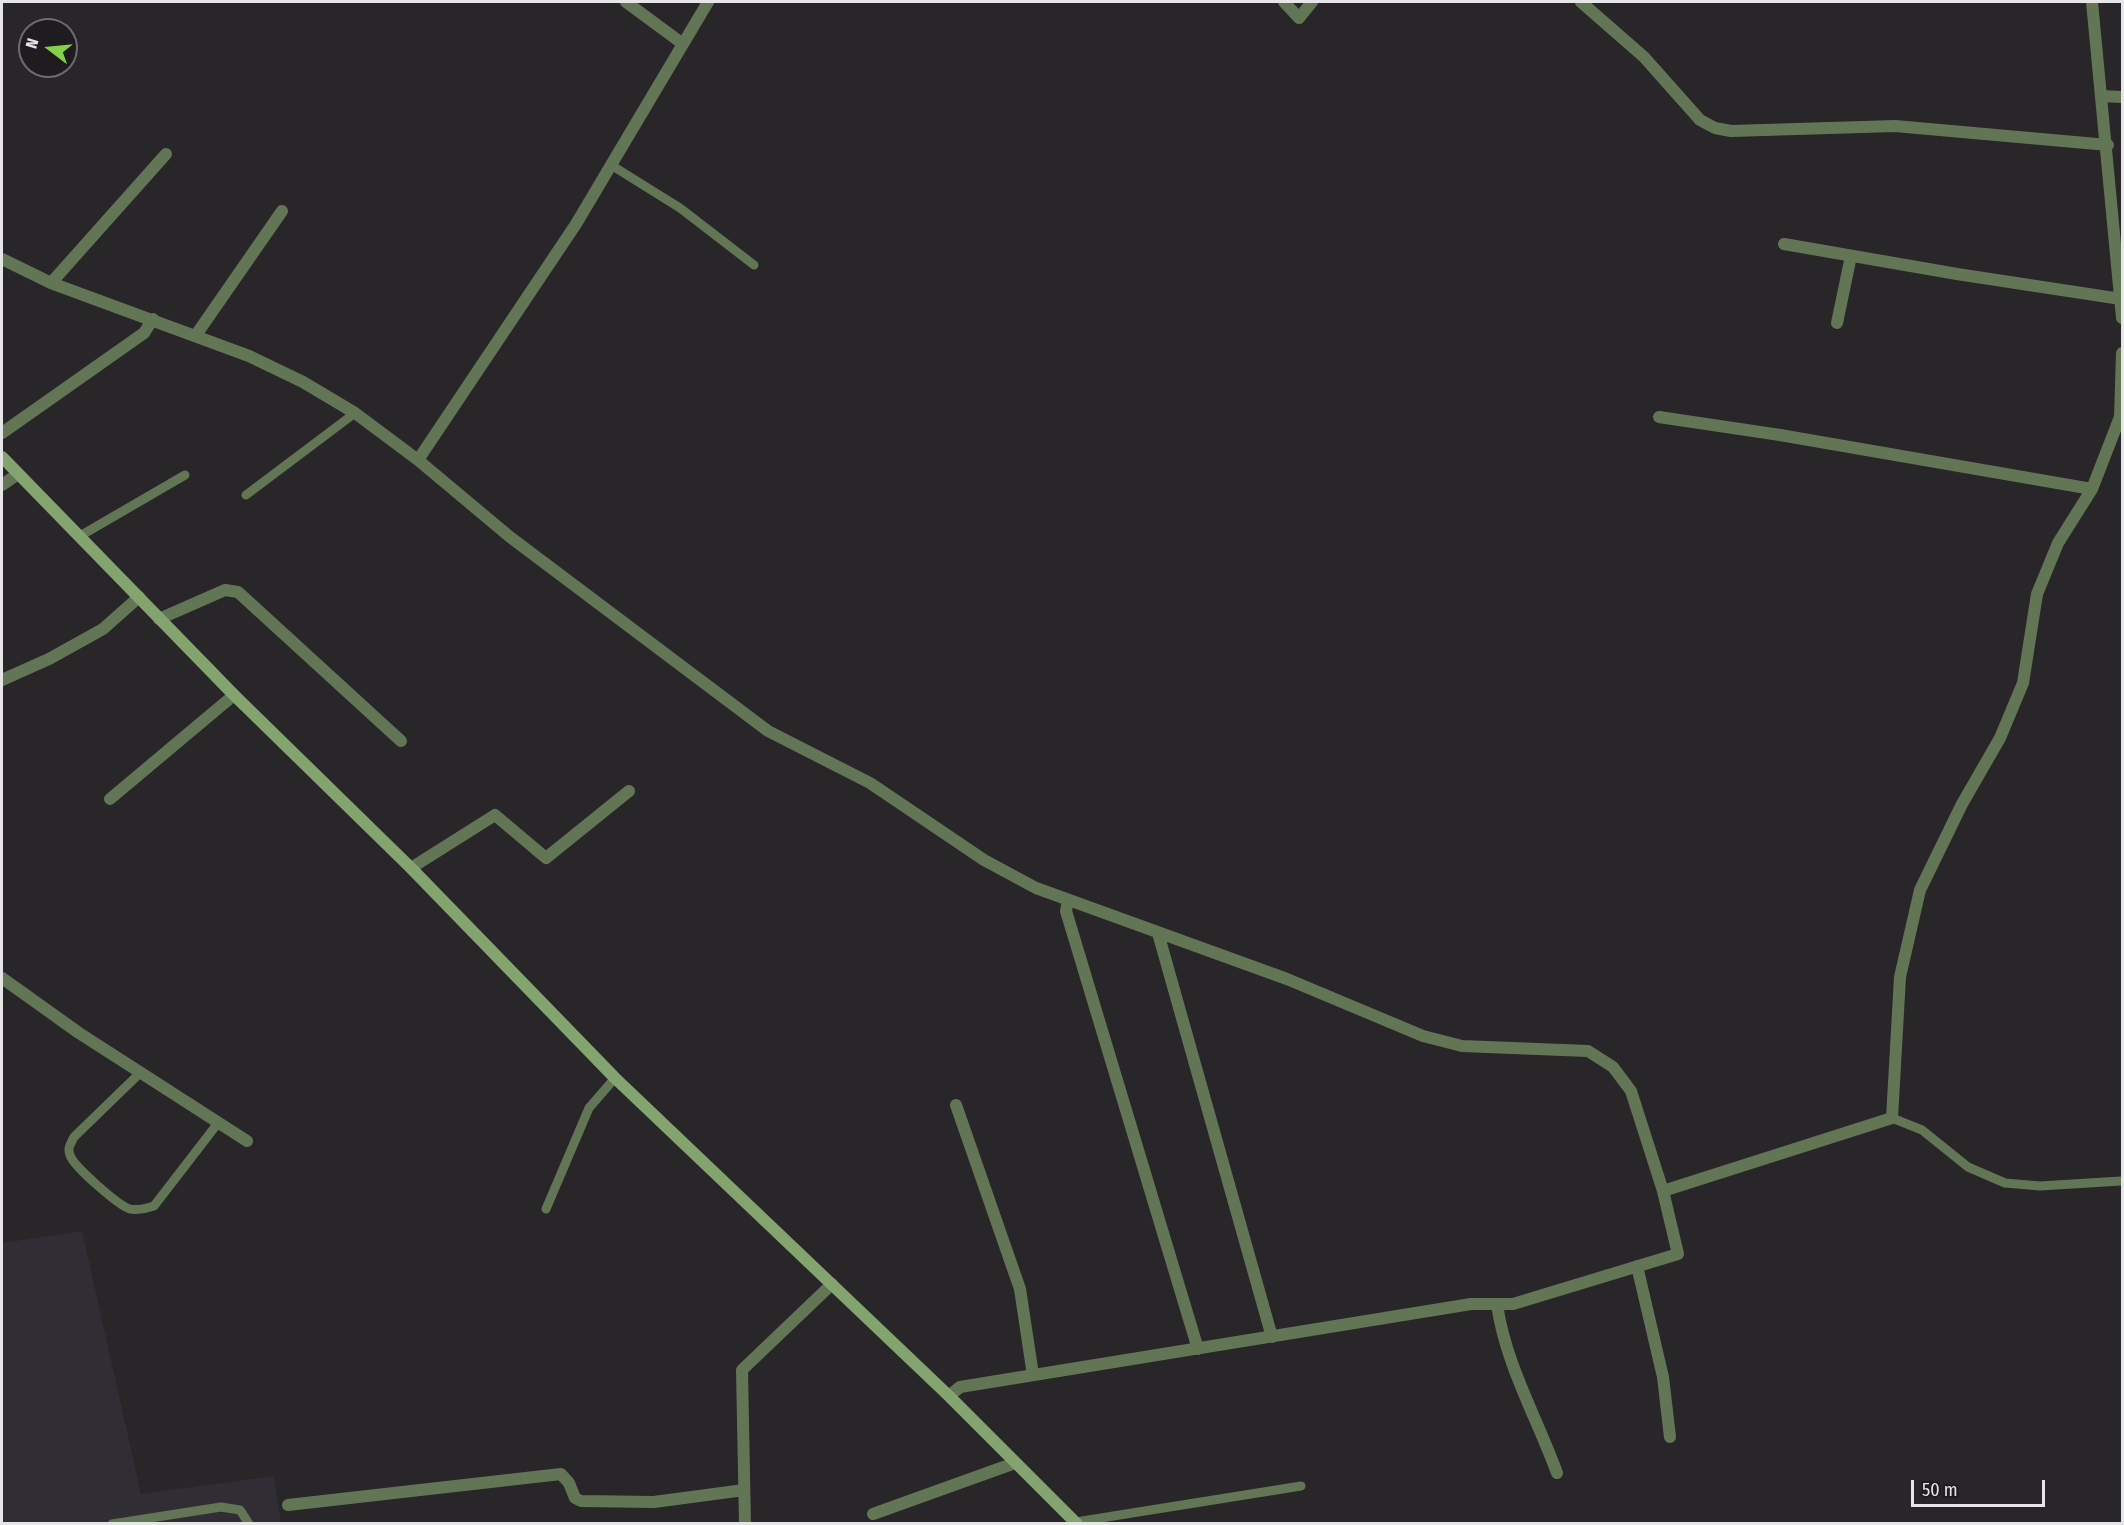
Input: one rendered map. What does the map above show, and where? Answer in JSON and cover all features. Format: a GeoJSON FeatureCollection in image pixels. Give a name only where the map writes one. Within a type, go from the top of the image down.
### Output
{"type":"FeatureCollection","features":[{"type":"Feature","properties":{"kind":"street"},"geometry":{"type":"LineString","coordinates":[[626,2],[683,44]]}},
{"type":"Feature","properties":{"kind":"street"},"geometry":{"type":"LineString","coordinates":[[418,460],[576,224],[708,2]]}},
{"type":"Feature","properties":{"kind":"street"},"geometry":{"type":"LineString","coordinates":[[1284,2],[1299,18],[1312,2]]}},
{"type":"Feature","properties":{"kind":"street"},"geometry":{"type":"LineString","coordinates":[[1581,2],[1644,57],[1700,120],[1715,128],[1731,131],[1895,126],[2108,145]]}},
{"type":"Feature","properties":{"kind":"street"},"geometry":{"type":"LineString","coordinates":[[2092,2],[2108,145],[2122,318]]}},
{"type":"Feature","properties":{"kind":"street"},"geometry":{"type":"LineString","coordinates":[[2101,96],[2122,97]]}},
{"type":"Feature","properties":{"kind":"street"},"geometry":{"type":"LineString","coordinates":[[51,283],[166,154]]}},
{"type":"Feature","properties":{"kind":"street"},"geometry":{"type":"LineString","coordinates":[[196,335],[282,211]]}},
{"type":"Feature","properties":{"kind":"street"},"geometry":{"type":"LineString","coordinates":[[1784,244],[2121,299]]}},
{"type":"Feature","properties":{"kind":"street"},"geometry":{"type":"LineString","coordinates":[[1837,323],[1851,256]]}},
{"type":"Feature","properties":{"kind":"street"},"geometry":{"type":"LineString","coordinates":[[2,260],[51,283],[196,335],[281,372],[355,413],[418,460],[510,537],[768,731],[826,763],[870,783],[984,860],[1036,888],[1287,979],[1423,1036],[1462,1046],[1588,1051],[1613,1067],[1631,1091],[1663,1191],[1678,1254],[1513,1304],[1471,1305],[960,1387],[949,1396]]}},
{"type":"Feature","properties":{"kind":"street"},"geometry":{"type":"LineString","coordinates":[[2,434],[144,333],[153,320]]}},
{"type":"Feature","properties":{"kind":"street"},"geometry":{"type":"LineString","coordinates":[[1663,1191],[1892,1118],[1900,977],[1920,890],[1962,804],[2000,738],[2023,683],[2037,594],[2058,543],[2092,489],[2120,417],[2122,353]]}},
{"type":"Feature","properties":{"kind":"street"},"geometry":{"type":"LineString","coordinates":[[1659,417],[1780,435],[2092,489]]}},
{"type":"Feature","properties":{"kind":"street"},"geometry":{"type":"LineString","coordinates":[[2,457],[234,695],[411,868],[615,1078],[949,1396],[1076,1523]]}},
{"type":"Feature","properties":{"kind":"street"},"geometry":{"type":"LineString","coordinates":[[2,485],[18,474]]}},
{"type":"Feature","properties":{"kind":"street"},"geometry":{"type":"LineString","coordinates":[[159,619],[225,590],[238,592],[401,741]]}},
{"type":"Feature","properties":{"kind":"street"},"geometry":{"type":"LineString","coordinates":[[2,680],[49,659],[103,629],[139,597]]}},
{"type":"Feature","properties":{"kind":"street"},"geometry":{"type":"LineString","coordinates":[[110,799],[234,695]]}},
{"type":"Feature","properties":{"kind":"street"},"geometry":{"type":"LineString","coordinates":[[411,868],[495,815],[546,858],[630,791]]}},
{"type":"Feature","properties":{"kind":"street"},"geometry":{"type":"LineString","coordinates":[[1068,900],[1066,911],[1198,1349]]}},
{"type":"Feature","properties":{"kind":"street"},"geometry":{"type":"LineString","coordinates":[[1158,933],[1272,1337]]}},
{"type":"Feature","properties":{"kind":"street"},"geometry":{"type":"LineString","coordinates":[[2,978],[79,1033],[248,1141]]}},
{"type":"Feature","properties":{"kind":"street"},"geometry":{"type":"LineString","coordinates":[[956,1105],[1020,1289],[1033,1376]]}},
{"type":"Feature","properties":{"kind":"street"},"geometry":{"type":"LineString","coordinates":[[1637,1266],[1662,1377],[1670,1437]]}},
{"type":"Feature","properties":{"kind":"street"},"geometry":{"type":"LineString","coordinates":[[745,1524],[742,1370],[832,1284]]}},
{"type":"Feature","properties":{"kind":"street"},"geometry":{"type":"LineString","coordinates":[[1497,1304],[1499,1320],[1514,1366],[1557,1473]]}},
{"type":"Feature","properties":{"kind":"street"},"geometry":{"type":"LineString","coordinates":[[873,1514],[1015,1463]]}},
{"type":"Feature","properties":{"kind":"street"},"geometry":{"type":"LineString","coordinates":[[288,1505],[561,1474],[569,1483],[575,1498],[581,1501],[654,1502],[744,1490]]}},
{"type":"Feature","properties":{"kind":"lane"},"geometry":{"type":"LineString","coordinates":[[611,165],[680,208],[754,265]]}},
{"type":"Feature","properties":{"kind":"lane"},"geometry":{"type":"LineString","coordinates":[[246,495],[355,413]]}},
{"type":"Feature","properties":{"kind":"lane"},"geometry":{"type":"LineString","coordinates":[[80,536],[185,475]]}},
{"type":"Feature","properties":{"kind":"lane"},"geometry":{"type":"LineString","coordinates":[[141,1072],[74,1137],[69,1145],[69,1155],[76,1164],[120,1203],[131,1209],[154,1206],[218,1123]]}},
{"type":"Feature","properties":{"kind":"lane"},"geometry":{"type":"LineString","coordinates":[[546,1209],[589,1108],[615,1078]]}},
{"type":"Feature","properties":{"kind":"lane"},"geometry":{"type":"LineString","coordinates":[[1892,1118],[1922,1130],[1968,1167],[2005,1183],[2040,1186],[2121,1181]]}},
{"type":"Feature","properties":{"kind":"lane"},"geometry":{"type":"LineString","coordinates":[[1076,1523],[1301,1486]]}},
{"type":"Feature","properties":{"kind":"lane"},"geometry":{"type":"LineString","coordinates":[[112,1524],[221,1507],[240,1510],[249,1524]]}},
{"type":"Feature","properties":{"kind":"shaded area"},"geometry":{"type":"Polygon","coordinates":[[[82,1231],[141,1494],[274,1476],[281,1523],[2,1523],[2,1243],[82,1231]]]}}]}
